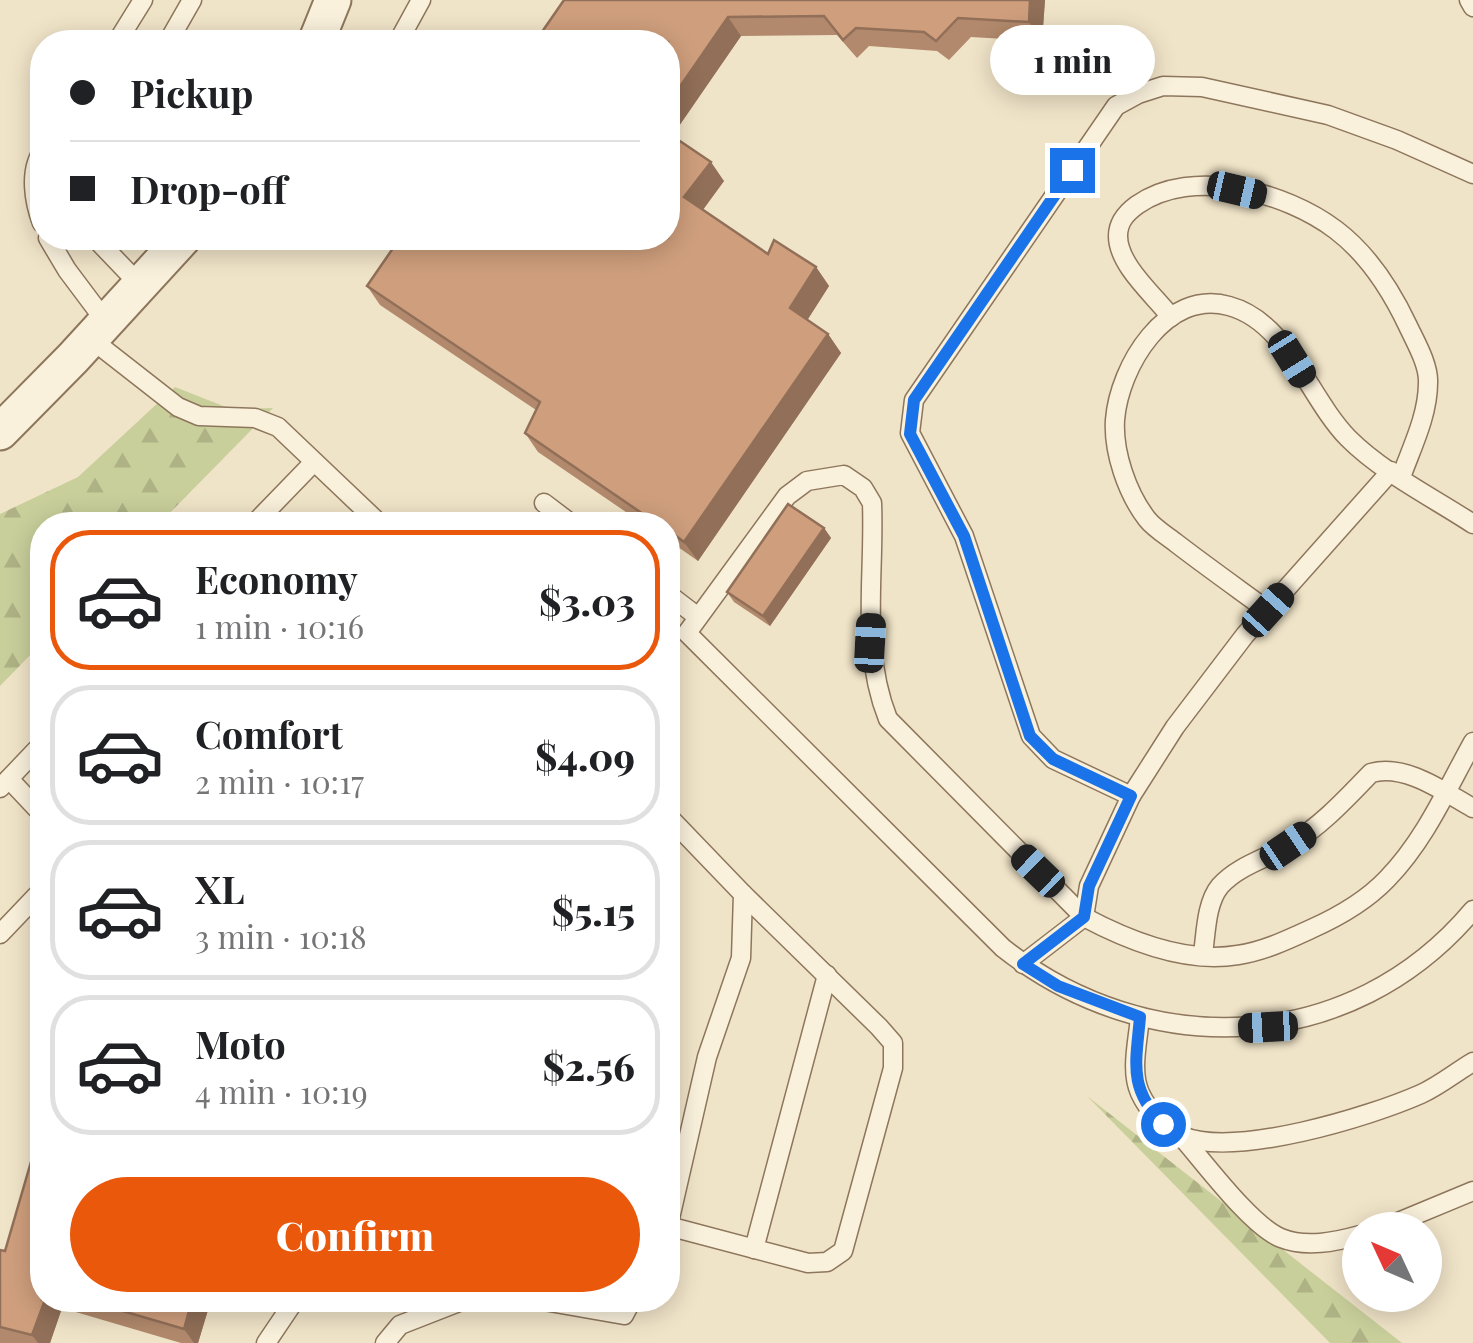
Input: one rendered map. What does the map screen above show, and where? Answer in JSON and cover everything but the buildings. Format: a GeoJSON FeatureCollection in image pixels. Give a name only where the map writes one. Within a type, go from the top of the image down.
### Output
{"type":"FeatureCollection","features":[{"type":"Feature","properties":{"kind":"street"},"geometry":{"type":"LineString","coordinates":[[321,30],[333,0]]}},
{"type":"Feature","properties":{"kind":"street"},"geometry":{"type":"LineString","coordinates":[[0,432],[171,250]]}},
{"type":"Feature","properties":{"kind":"lane"},"geometry":{"type":"LineString","coordinates":[[124,30],[143,0]]}},
{"type":"Feature","properties":{"kind":"lane"},"geometry":{"type":"LineString","coordinates":[[175,30],[192,0]]}},
{"type":"Feature","properties":{"kind":"lane"},"geometry":{"type":"LineString","coordinates":[[404,30],[420,0]]}},
{"type":"Feature","properties":{"kind":"lane"},"geometry":{"type":"LineString","coordinates":[[1469,0],[1473,7]]}},
{"type":"Feature","properties":{"kind":"lane"},"geometry":{"type":"LineString","coordinates":[[1131,796],[1053,759],[1030,736],[964,536],[910,434],[914,400],[1116,106],[1138,94],[1162,86],[1202,87],[1328,114],[1473,174]]}},
{"type":"Feature","properties":{"kind":"lane"},"geometry":{"type":"LineString","coordinates":[[1023,964],[1084,917],[1089,886],[1131,796],[1174,727],[1268,610],[1396,474],[1427,404],[1429,378],[1396,301],[1380,275],[1334,228],[1302,210],[1237,190],[1202,186],[1171,188],[1128,211],[1119,223],[1118,239],[1124,259],[1171,317]]}},
{"type":"Feature","properties":{"kind":"lane"},"geometry":{"type":"LineString","coordinates":[[55,250],[98,330],[178,407],[199,416],[255,418],[278,427],[367,512]]}},
{"type":"Feature","properties":{"kind":"lane"},"geometry":{"type":"LineString","coordinates":[[106,250],[140,285]]}},
{"type":"Feature","properties":{"kind":"lane"},"geometry":{"type":"LineString","coordinates":[[1268,610],[1147,520],[1121,470],[1114,423],[1132,358],[1171,317],[1194,306],[1226,304],[1260,319],[1350,440],[1473,524]]}},
{"type":"Feature","properties":{"kind":"lane"},"geometry":{"type":"LineString","coordinates":[[266,512],[314,462]]}},
{"type":"Feature","properties":{"kind":"lane"},"geometry":{"type":"LineString","coordinates":[[1473,742],[1415,845],[1386,880],[1340,916],[1276,945],[1236,956],[1170,953],[1118,935],[1084,917],[888,718],[875,686],[870,643],[872,503],[863,488],[844,475],[806,480],[787,496],[687,633],[1003,948],[1058,986],[1140,1017],[1193,1028],[1227,1030],[1268,1027],[1310,1014],[1356,999],[1396,979],[1432,954],[1473,910]]}},
{"type":"Feature","properties":{"kind":"lane"},"geometry":{"type":"LineString","coordinates":[[544,503],[556,512]]}},
{"type":"Feature","properties":{"kind":"lane"},"geometry":{"type":"LineString","coordinates":[[680,603],[698,617]]}},
{"type":"Feature","properties":{"kind":"lane"},"geometry":{"type":"LineString","coordinates":[[30,757],[4,784],[30,805]]}},
{"type":"Feature","properties":{"kind":"lane"},"geometry":{"type":"LineString","coordinates":[[1203,954],[1209,910],[1218,888],[1240,869],[1288,846],[1316,827],[1371,772],[1398,770],[1473,808]]}},
{"type":"Feature","properties":{"kind":"lane"},"geometry":{"type":"LineString","coordinates":[[680,833],[892,1044],[893,1068],[843,1251],[827,1262],[808,1263],[680,1229]]}},
{"type":"Feature","properties":{"kind":"lane"},"geometry":{"type":"LineString","coordinates":[[680,1176],[708,1058],[741,958],[744,894]]}},
{"type":"Feature","properties":{"kind":"lane"},"geometry":{"type":"LineString","coordinates":[[0,934],[30,903]]}},
{"type":"Feature","properties":{"kind":"lane"},"geometry":{"type":"LineString","coordinates":[[754,1249],[826,975]]}},
{"type":"Feature","properties":{"kind":"lane"},"geometry":{"type":"LineString","coordinates":[[1140,1017],[1135,1072],[1138,1090],[1148,1109],[1180,1136],[1262,1226],[1282,1239],[1308,1244],[1342,1240]]}},
{"type":"Feature","properties":{"kind":"lane"},"geometry":{"type":"LineString","coordinates":[[1180,1136],[1224,1143],[1288,1134],[1424,1093],[1473,1062]]}},
{"type":"Feature","properties":{"kind":"lane"},"geometry":{"type":"LineString","coordinates":[[1422,1212],[1473,1191]]}},
{"type":"Feature","properties":{"kind":"lane"},"geometry":{"type":"LineString","coordinates":[[266,1343],[287,1312]]}},
{"type":"Feature","properties":{"kind":"lane"},"geometry":{"type":"LineString","coordinates":[[386,1343],[400,1325],[433,1312]]}},
{"type":"Feature","properties":{"kind":"green space"},"geometry":{"type":"Polygon","coordinates":[[[175,387],[231,409],[273,408],[171,512],[30,512],[30,655],[0,686],[0,514],[78,477],[175,387]]]}},
{"type":"Feature","properties":{"kind":"green space"},"geometry":{"type":"Polygon","coordinates":[[[1087,1096],[1342,1296],[1342,1312],[1362,1312],[1402,1343],[1330,1343],[1087,1096]]]}},
{"type":"Feature","properties":{"kind":"route"},"geometry":{"type":"LineString","coordinates":[[1072,170],[914,400],[910,434],[964,536],[1030,736],[1053,759],[1131,796],[1089,886],[1084,917],[1023,964],[1058,986],[1140,1017],[1135,1072],[1138,1090],[1148,1109],[1163,1124]]}}]}
